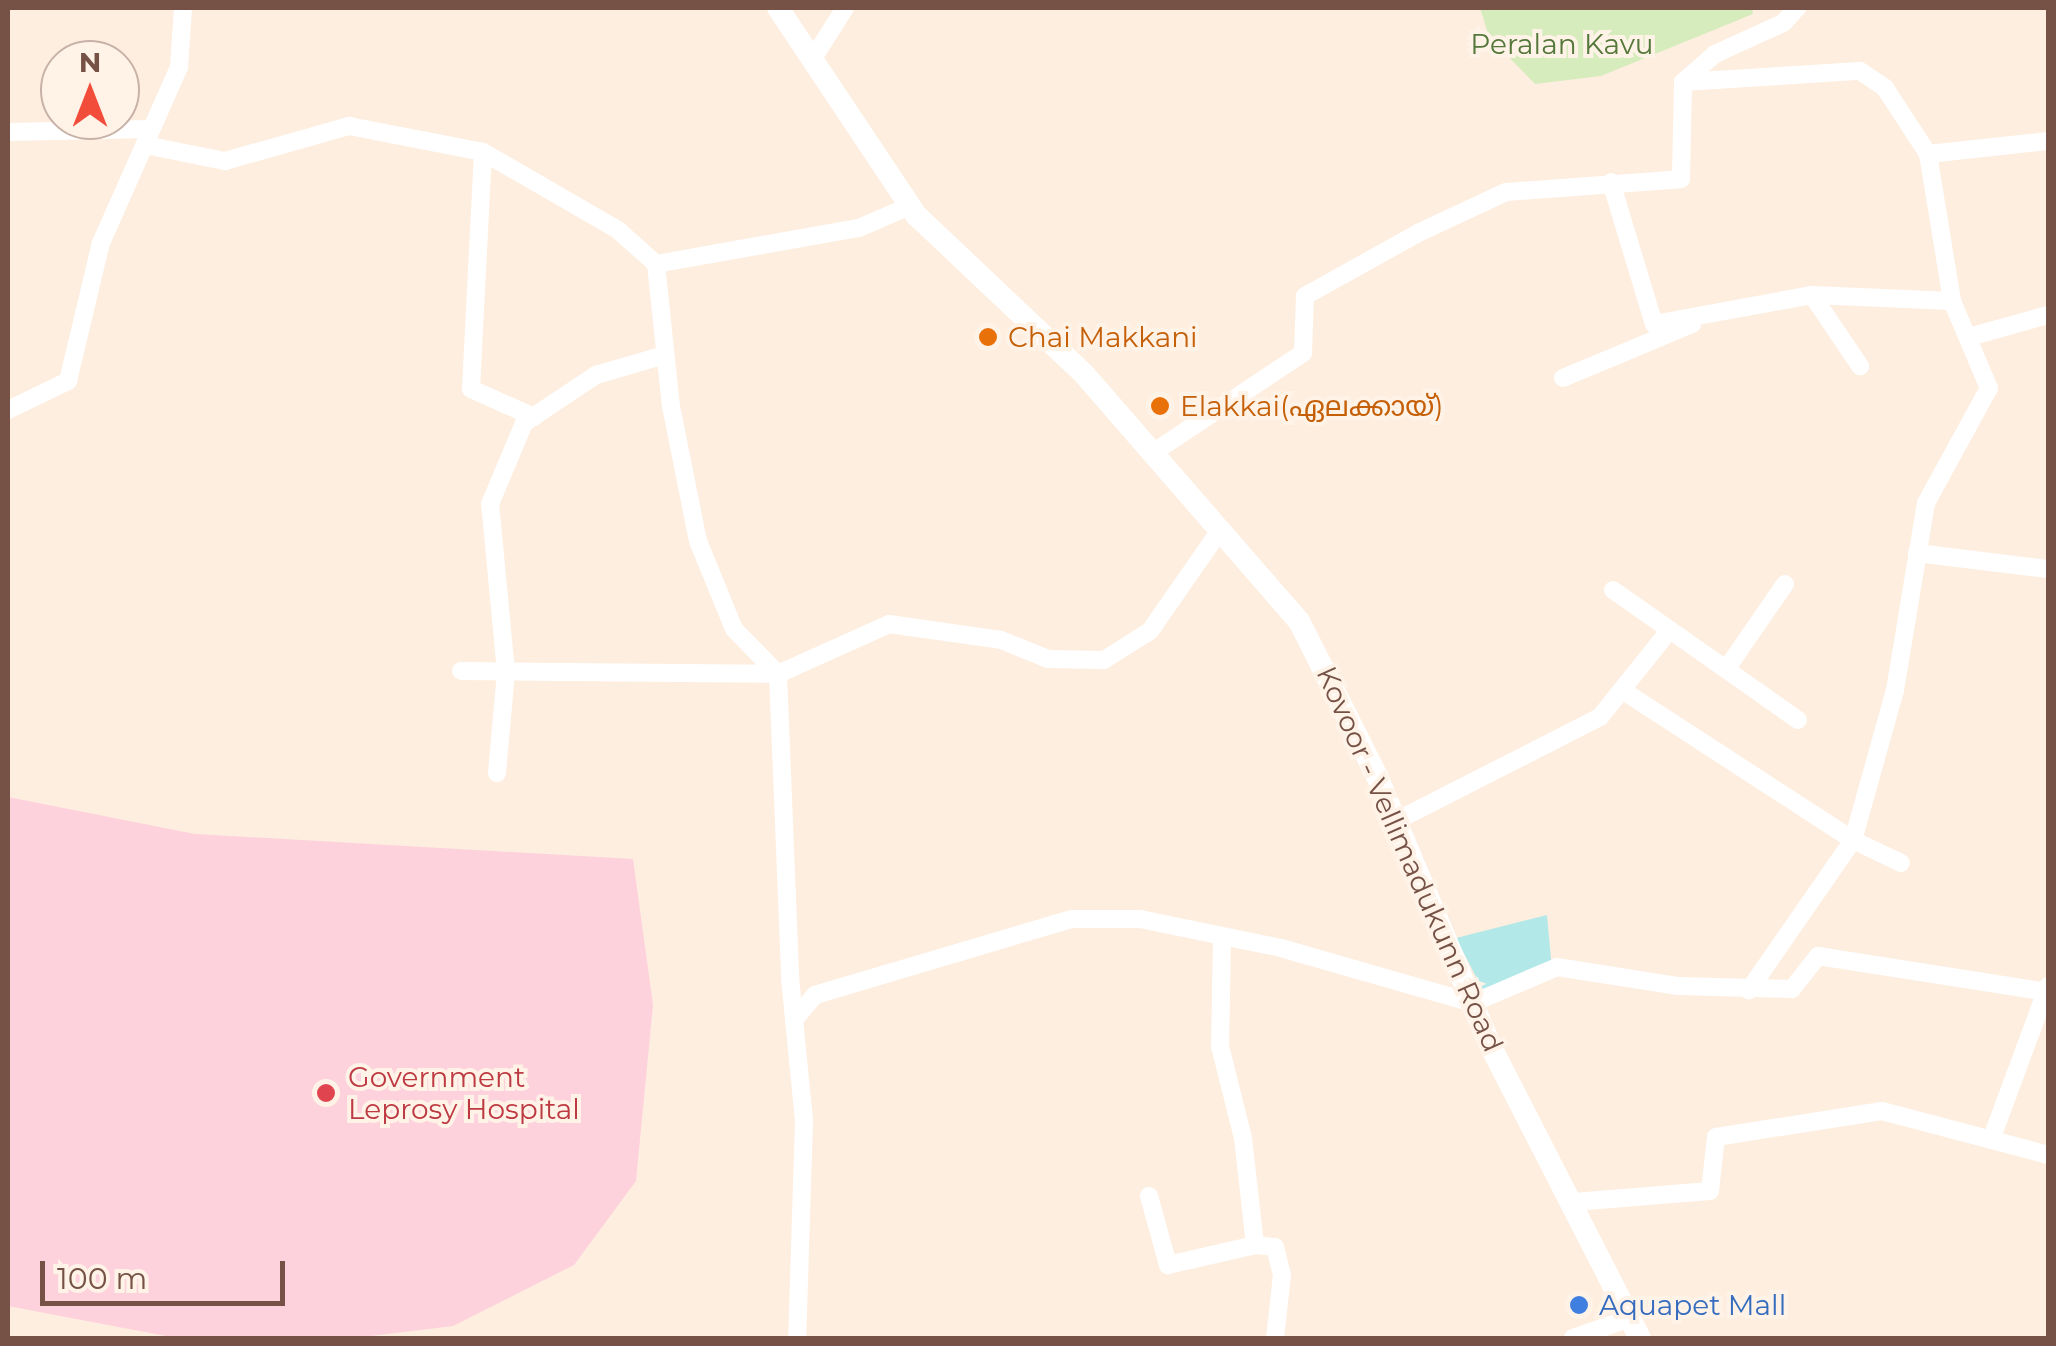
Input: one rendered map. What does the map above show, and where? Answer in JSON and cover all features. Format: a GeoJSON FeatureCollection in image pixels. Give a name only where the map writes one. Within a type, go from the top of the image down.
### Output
{"type":"FeatureCollection","features":[{"type":"Feature","properties":{"kind":"street"},"geometry":{"type":"LineString","coordinates":[[8,410],[68,381],[101,243],[179,67],[183,8]]}},
{"type":"Feature","properties":{"kind":"street","name":"Kovoor - Vellimadukunn Road"},"geometry":{"type":"LineString","coordinates":[[778,8],[910,206],[1154,452],[1252,560],[1318,652],[1473,1003],[1635,1328]]}},
{"type":"Feature","properties":{"kind":"street"},"geometry":{"type":"LineString","coordinates":[[812,60],[845,8]]}},
{"type":"Feature","properties":{"kind":"street"},"geometry":{"type":"LineString","coordinates":[[1154,452],[1303,353],[1306,296],[1336,276],[1506,192],[1681,179],[1683,82],[1715,54],[1783,22],[1797,8]]}},
{"type":"Feature","properties":{"kind":"street"},"geometry":{"type":"LineString","coordinates":[[1683,82],[1860,72],[1885,88],[1928,154],[1952,301],[1989,388],[1926,503],[1894,690],[1853,840],[1749,990]]}},
{"type":"Feature","properties":{"kind":"street"},"geometry":{"type":"LineString","coordinates":[[8,132],[148,137],[225,161],[349,126],[483,152],[618,230],[656,264],[664,355],[698,541],[734,628],[778,674],[805,1202],[797,1338]]}},
{"type":"Feature","properties":{"kind":"street"},"geometry":{"type":"LineString","coordinates":[[1928,154],[2047,141]]}},
{"type":"Feature","properties":{"kind":"street"},"geometry":{"type":"LineString","coordinates":[[483,152],[471,389],[534,416]]}},
{"type":"Feature","properties":{"kind":"street"},"geometry":{"type":"LineString","coordinates":[[1611,182],[1654,324],[1812,294],[1952,301]]}},
{"type":"Feature","properties":{"kind":"street"},"geometry":{"type":"LineString","coordinates":[[656,264],[859,228],[910,206]]}},
{"type":"Feature","properties":{"kind":"street"},"geometry":{"type":"LineString","coordinates":[[1812,294],[1860,366]]}},
{"type":"Feature","properties":{"kind":"street"},"geometry":{"type":"LineString","coordinates":[[1970,337],[2048,315]]}},
{"type":"Feature","properties":{"kind":"street"},"geometry":{"type":"LineString","coordinates":[[1563,378],[1710,316]]}},
{"type":"Feature","properties":{"kind":"street"},"geometry":{"type":"LineString","coordinates":[[497,772],[506,672],[490,504],[524,423],[596,375],[664,355]]}},
{"type":"Feature","properties":{"kind":"street"},"geometry":{"type":"LineString","coordinates":[[461,671],[778,674],[889,624],[1001,640],[1048,659],[1104,660],[1150,631],[1221,529]]}},
{"type":"Feature","properties":{"kind":"street"},"geometry":{"type":"LineString","coordinates":[[1917,553],[2048,568]]}},
{"type":"Feature","properties":{"kind":"street"},"geometry":{"type":"LineString","coordinates":[[1727,668],[1785,584]]}},
{"type":"Feature","properties":{"kind":"street"},"geometry":{"type":"LineString","coordinates":[[1613,590],[1798,720]]}},
{"type":"Feature","properties":{"kind":"street"},"geometry":{"type":"LineString","coordinates":[[1396,822],[1600,717],[1625,692],[1669,631]]}},
{"type":"Feature","properties":{"kind":"street"},"geometry":{"type":"LineString","coordinates":[[1625,692],[1853,840],[1901,863]]}},
{"type":"Feature","properties":{"kind":"street"},"geometry":{"type":"LineString","coordinates":[[794,1020],[815,994],[1072,919],[1140,919],[1222,936],[1473,1003],[1557,967],[1749,990],[1800,986],[1818,956],[2048,990],[1991,1140]]}},
{"type":"Feature","properties":{"kind":"street"},"geometry":{"type":"LineString","coordinates":[[1222,936],[1220,1046],[1242,1138],[1255,1245]]}},
{"type":"Feature","properties":{"kind":"street"},"geometry":{"type":"LineString","coordinates":[[1574,1202],[1710,1190],[1716,1137],[1882,1111],[2048,1155]]}},
{"type":"Feature","properties":{"kind":"street"},"geometry":{"type":"LineString","coordinates":[[1149,1196],[1168,1266],[1255,1245],[1274,1247],[1282,1258],[1276,1338]]}},
{"type":"Feature","properties":{"kind":"street"},"geometry":{"type":"LineString","coordinates":[[1573,1338],[1635,1328]]}},
{"type":"Feature","properties":{"kind":"shaded area","name":"Government Leprosy Hospital"},"geometry":{"type":"Polygon","coordinates":[[[8,797],[195,834],[633,859],[653,1005],[636,1181],[574,1265],[453,1326],[355,1338],[176,1338],[8,1306],[8,797]]]}},
{"type":"Feature","properties":{"kind":"green space","name":"Peralan Kavu"},"geometry":{"type":"Polygon","coordinates":[[[1480,8],[1752,8],[1753,14],[1601,76],[1535,84],[1489,37],[1480,8]]]}},
{"type":"Feature","properties":{"kind":"water"},"geometry":{"type":"Polygon","coordinates":[[[1547,915],[1552,970],[1488,1000],[1456,938],[1547,915]]]}},
{"type":"Feature","properties":{"kind":"place","name":"Chai Makkani"},"geometry":{"type":"Point","coordinates":[988,337]}},
{"type":"Feature","properties":{"kind":"place","name":"Elakkai(ഏലക്കായ്)"},"geometry":{"type":"Point","coordinates":[1160,406]}},
{"type":"Feature","properties":{"kind":"place","name":"Government Leprosy Hospital"},"geometry":{"type":"Point","coordinates":[326,1093]}},
{"type":"Feature","properties":{"kind":"place","name":"Aquapet Mall"},"geometry":{"type":"Point","coordinates":[1579,1305]}}]}
